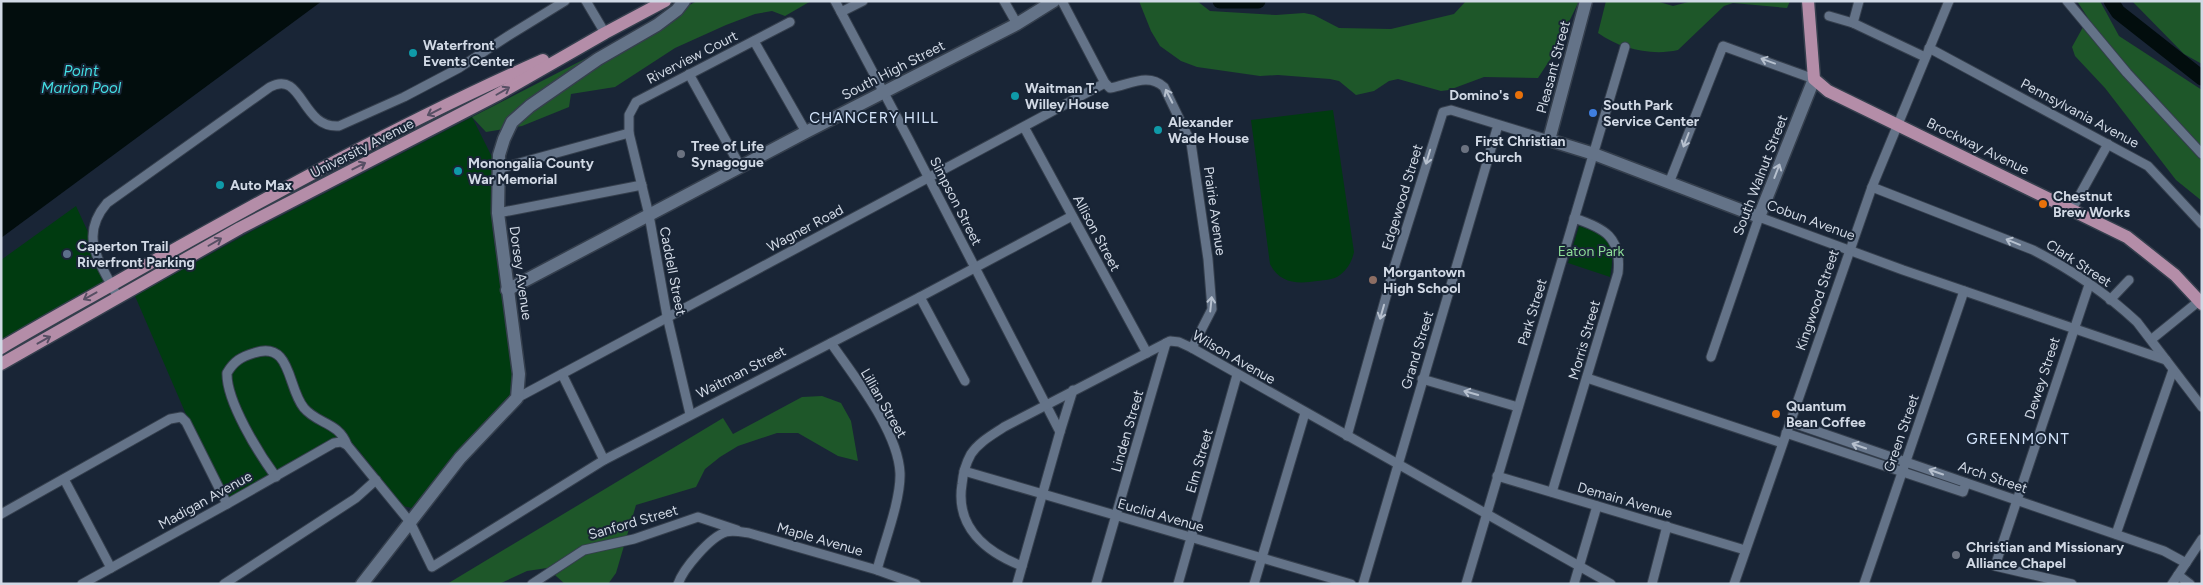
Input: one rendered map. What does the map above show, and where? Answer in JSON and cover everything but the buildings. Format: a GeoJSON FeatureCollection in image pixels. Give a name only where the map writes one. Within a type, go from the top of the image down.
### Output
{"type":"FeatureCollection","features":[{"type":"Feature","properties":{"kind":"main road","name":"University Avenue"},"geometry":{"type":"LineString","coordinates":[[1,364],[240,228],[497,95],[665,1]]}},
{"type":"Feature","properties":{"kind":"main road","name":"South Walnut Street"},"geometry":{"type":"LineString","coordinates":[[1808,1],[1814,79]]}},
{"type":"Feature","properties":{"kind":"main road","name":"University Avenue"},"geometry":{"type":"LineString","coordinates":[[1,348],[297,180],[490,84],[605,33]]}},
{"type":"Feature","properties":{"kind":"main road","name":"Brockway Avenue"},"geometry":{"type":"LineString","coordinates":[[1814,79],[1828,91],[1897,123],[2127,237],[2175,275],[2201,302]]}},
{"type":"Feature","properties":{"kind":"street"},"geometry":{"type":"LineString","coordinates":[[118,298],[92,244],[95,221],[100,211],[107,203],[270,87],[279,82],[285,84],[292,88],[319,121],[332,126],[339,126],[404,97],[459,68],[565,1]]}},
{"type":"Feature","properties":{"kind":"street"},"geometry":{"type":"LineString","coordinates":[[586,1],[605,33]]}},
{"type":"Feature","properties":{"kind":"street","name":"Dorsey Avenue"},"geometry":{"type":"LineString","coordinates":[[517,398],[519,374],[498,213],[499,155],[512,122],[530,106],[598,59],[657,25],[677,10],[684,1]]}},
{"type":"Feature","properties":{"kind":"street","name":"Simpson Street"},"geometry":{"type":"LineString","coordinates":[[834,1],[929,178],[1060,432]]}},
{"type":"Feature","properties":{"kind":"street"},"geometry":{"type":"LineString","coordinates":[[840,12],[863,1]]}},
{"type":"Feature","properties":{"kind":"street"},"geometry":{"type":"LineString","coordinates":[[1004,1],[1016,24]]}},
{"type":"Feature","properties":{"kind":"street","name":"South High Street"},"geometry":{"type":"LineString","coordinates":[[507,290],[883,91],[1016,24],[1054,1]]}},
{"type":"Feature","properties":{"kind":"street"},"geometry":{"type":"LineString","coordinates":[[1062,1],[1105,83]]}},
{"type":"Feature","properties":{"kind":"street","name":"Pleasant Street"},"geometry":{"type":"LineString","coordinates":[[1549,140],[1586,1]]}},
{"type":"Feature","properties":{"kind":"street"},"geometry":{"type":"LineString","coordinates":[[1852,23],[1859,1]]}},
{"type":"Feature","properties":{"kind":"street","name":"Kingwood Street"},"geometry":{"type":"LineString","coordinates":[[1734,584],[1872,186],[1949,1]]}},
{"type":"Feature","properties":{"kind":"street"},"geometry":{"type":"LineString","coordinates":[[2067,1],[2128,73],[2202,154]]}},
{"type":"Feature","properties":{"kind":"street","name":"Pennsylvania Avenue"},"geometry":{"type":"LineString","coordinates":[[1830,16],[1927,52],[2148,166],[2202,224]]}},
{"type":"Feature","properties":{"kind":"street","name":"Riverview Court"},"geometry":{"type":"LineString","coordinates":[[629,133],[629,115],[636,102],[790,22]]}},
{"type":"Feature","properties":{"kind":"street"},"geometry":{"type":"LineString","coordinates":[[754,41],[806,132]]}},
{"type":"Feature","properties":{"kind":"street","name":"Brockway Avenue"},"geometry":{"type":"LineString","coordinates":[[1669,183],[1723,46],[1814,79]]}},
{"type":"Feature","properties":{"kind":"street","name":"Park Street"},"geometry":{"type":"LineString","coordinates":[[1466,584],[1625,47]]}},
{"type":"Feature","properties":{"kind":"street"},"geometry":{"type":"LineString","coordinates":[[689,74],[740,166]]}},
{"type":"Feature","properties":{"kind":"street","name":"Prairie Avenue"},"geometry":{"type":"LineString","coordinates":[[1105,83],[1110,88],[1145,79],[1159,82],[1164,87],[1190,143],[1208,259],[1212,298],[1212,309],[1192,348]]}},
{"type":"Feature","properties":{"kind":"street","name":"South Walnut Street"},"geometry":{"type":"LineString","coordinates":[[1710,357],[1760,217],[1814,79]]}},
{"type":"Feature","properties":{"kind":"street","name":"Wagner Road"},"geometry":{"type":"LineString","coordinates":[[517,398],[1105,83]]}},
{"type":"Feature","properties":{"kind":"street","name":"Cobun Avenue"},"geometry":{"type":"LineString","coordinates":[[1444,111],[1451,110],[1594,154],[1849,250],[2166,360]]}},
{"type":"Feature","properties":{"kind":"street","name":"Edgewood Street"},"geometry":{"type":"LineString","coordinates":[[1347,436],[1394,268],[1444,111]]}},
{"type":"Feature","properties":{"kind":"street","name":"Grand Street"},"geometry":{"type":"LineString","coordinates":[[1363,584],[1498,125]]}},
{"type":"Feature","properties":{"kind":"street","name":"Allison Street"},"geometry":{"type":"LineString","coordinates":[[1024,127],[1147,353]]}},
{"type":"Feature","properties":{"kind":"street"},"geometry":{"type":"LineString","coordinates":[[498,169],[629,133]]}},
{"type":"Feature","properties":{"kind":"street","name":"Caddell Street"},"geometry":{"type":"LineString","coordinates":[[629,133],[649,215],[667,316],[690,414]]}},
{"type":"Feature","properties":{"kind":"street"},"geometry":{"type":"LineString","coordinates":[[2072,209],[2108,144]]}},
{"type":"Feature","properties":{"kind":"street"},"geometry":{"type":"LineString","coordinates":[[498,213],[642,185]]}},
{"type":"Feature","properties":{"kind":"street","name":"Clark Street"},"geometry":{"type":"LineString","coordinates":[[1872,186],[2034,250],[2089,285],[2125,310],[2152,339],[2202,408]]}},
{"type":"Feature","properties":{"kind":"street","name":"Waitman Street"},"geometry":{"type":"LineString","coordinates":[[410,522],[432,567],[604,460],[690,414],[832,343],[1072,216]]}},
{"type":"Feature","properties":{"kind":"street","name":"Morris Street"},"geometry":{"type":"LineString","coordinates":[[1552,492],[1618,273],[1619,262],[1615,242],[1608,233],[1596,225],[1574,218]]}},
{"type":"Feature","properties":{"kind":"street"},"geometry":{"type":"LineString","coordinates":[[2110,300],[2129,280]]}},
{"type":"Feature","properties":{"kind":"street","name":"Dewey Street"},"geometry":{"type":"LineString","coordinates":[[2072,584],[1995,566],[2089,285]]}},
{"type":"Feature","properties":{"kind":"street","name":"Green Street"},"geometry":{"type":"LineString","coordinates":[[1864,584],[1964,291]]}},
{"type":"Feature","properties":{"kind":"street"},"geometry":{"type":"LineString","coordinates":[[920,297],[965,381]]}},
{"type":"Feature","properties":{"kind":"street"},"geometry":{"type":"LineString","coordinates":[[2152,339],[2201,302]]}},
{"type":"Feature","properties":{"kind":"street","name":"Wilson Avenue"},"geometry":{"type":"LineString","coordinates":[[1166,343],[1179,342],[1192,348],[1611,584]]}},
{"type":"Feature","properties":{"kind":"street","name":"Lillian Street"},"geometry":{"type":"LineString","coordinates":[[832,343],[894,442],[900,474],[896,500],[877,570]]}},
{"type":"Feature","properties":{"kind":"street"},"geometry":{"type":"LineString","coordinates":[[1022,566],[1004,559],[978,540],[962,510],[960,495],[964,471],[971,454],[984,440],[1046,404],[1166,343]]}},
{"type":"Feature","properties":{"kind":"street","name":"Linden Street"},"geometry":{"type":"LineString","coordinates":[[1096,584],[1166,343]]}},
{"type":"Feature","properties":{"kind":"street"},"geometry":{"type":"LineString","coordinates":[[276,476],[253,445],[229,388],[227,373],[239,358],[269,350],[279,354],[284,361],[297,396],[305,410],[344,434],[344,443],[410,522]]}},
{"type":"Feature","properties":{"kind":"street"},"geometry":{"type":"LineString","coordinates":[[2116,534],[2173,370]]}},
{"type":"Feature","properties":{"kind":"street"},"geometry":{"type":"LineString","coordinates":[[562,374],[604,460]]}},
{"type":"Feature","properties":{"kind":"street","name":"Elm Street"},"geometry":{"type":"LineString","coordinates":[[1178,584],[1237,375]]}},
{"type":"Feature","properties":{"kind":"street"},"geometry":{"type":"LineString","coordinates":[[1587,378],[1782,443]]}},
{"type":"Feature","properties":{"kind":"street"},"geometry":{"type":"LineString","coordinates":[[1422,379],[1518,407]]}},
{"type":"Feature","properties":{"kind":"street"},"geometry":{"type":"LineString","coordinates":[[1017,584],[1073,390]]}},
{"type":"Feature","properties":{"kind":"street"},"geometry":{"type":"LineString","coordinates":[[362,584],[474,441],[517,398]]}},
{"type":"Feature","properties":{"kind":"street"},"geometry":{"type":"LineString","coordinates":[[1254,584],[1305,413]]}},
{"type":"Feature","properties":{"kind":"street"},"geometry":{"type":"LineString","coordinates":[[1,514],[170,419],[181,417],[186,422],[227,504]]}},
{"type":"Feature","properties":{"kind":"street","name":"Arch Street"},"geometry":{"type":"LineString","coordinates":[[1790,422],[2164,550],[2186,563]]}},
{"type":"Feature","properties":{"kind":"street","name":"Arch Street"},"geometry":{"type":"LineString","coordinates":[[1786,433],[1963,492],[1966,483]]}},
{"type":"Feature","properties":{"kind":"street","name":"Madigan Avenue"},"geometry":{"type":"LineString","coordinates":[[82,584],[334,443],[344,443]]}},
{"type":"Feature","properties":{"kind":"street","name":"Euclid Avenue"},"geometry":{"type":"LineString","coordinates":[[964,471],[1351,584]]}},
{"type":"Feature","properties":{"kind":"street","name":"Demain Avenue"},"geometry":{"type":"LineString","coordinates":[[1497,476],[1745,550]]}},
{"type":"Feature","properties":{"kind":"street"},"geometry":{"type":"LineString","coordinates":[[64,479],[110,568]]}},
{"type":"Feature","properties":{"kind":"street"},"geometry":{"type":"LineString","coordinates":[[224,584],[356,498],[376,480]]}},
{"type":"Feature","properties":{"kind":"street"},"geometry":{"type":"LineString","coordinates":[[1574,584],[1597,506]]}},
{"type":"Feature","properties":{"kind":"street","name":"Sanford Street"},"geometry":{"type":"LineString","coordinates":[[532,584],[584,550],[634,539],[698,517],[750,534]]}},
{"type":"Feature","properties":{"kind":"street"},"geometry":{"type":"LineString","coordinates":[[1652,584],[1667,526]]}},
{"type":"Feature","properties":{"kind":"street","name":"Maple Avenue"},"geometry":{"type":"LineString","coordinates":[[678,584],[691,563],[716,538],[724,532],[733,531],[750,534],[877,570],[916,584]]}},
{"type":"Feature","properties":{"kind":"street"},"geometry":{"type":"LineString","coordinates":[[2172,584],[2202,539]]}},
{"type":"Feature","properties":{"kind":"street"},"geometry":{"type":"LineString","coordinates":[[2178,575],[2190,584]]}},
{"type":"Feature","properties":{"kind":"green space"},"geometry":{"type":"Polygon","coordinates":[[[697,1],[811,1],[785,16],[772,11],[755,14],[726,25],[675,48],[615,87],[571,94],[569,107],[522,126],[486,132],[472,117],[697,1]]]}},
{"type":"Feature","properties":{"kind":"green space"},"geometry":{"type":"Polygon","coordinates":[[[1139,1],[1197,1],[1210,11],[1276,15],[1304,13],[1314,15],[1339,28],[1391,29],[1454,14],[1466,1],[1579,1],[1553,55],[1538,78],[1484,77],[1449,90],[1441,91],[1398,79],[1389,81],[1374,91],[1356,95],[1339,81],[1330,79],[1278,75],[1260,76],[1197,67],[1181,61],[1160,46],[1151,31],[1139,1]]]}},
{"type":"Feature","properties":{"kind":"green space"},"geometry":{"type":"Polygon","coordinates":[[[1606,1],[1656,1],[1673,6],[1692,1],[1790,1],[1787,8],[1733,3],[1724,6],[1678,50],[1658,52],[1626,47],[1598,33],[1606,1]]]}},
{"type":"Feature","properties":{"kind":"green space"},"geometry":{"type":"Polygon","coordinates":[[[2077,1],[2100,1],[2119,36],[2202,90],[2202,201],[2176,180],[2105,88],[2075,56],[2072,47],[2088,18],[2077,1]]]}},
{"type":"Feature","properties":{"kind":"green space"},"geometry":{"type":"Polygon","coordinates":[[[2132,1],[2202,1],[2202,64],[2184,54],[2132,1]]]}},
{"type":"Feature","properties":{"kind":"green space"},"geometry":{"type":"Polygon","coordinates":[[[1333,110],[1354,252],[1351,262],[1343,273],[1337,277],[1310,282],[1290,281],[1279,276],[1270,264],[1251,120],[1333,110]]]}},
{"type":"Feature","properties":{"kind":"green space"},"geometry":{"type":"Polygon","coordinates":[[[472,117],[492,157],[492,225],[513,379],[513,389],[509,398],[453,458],[412,508],[403,506],[356,447],[342,438],[327,442],[228,498],[188,419],[135,296],[252,231],[472,117]]]}},
{"type":"Feature","properties":{"kind":"green space"},"geometry":{"type":"Polygon","coordinates":[[[76,206],[112,284],[1,348],[1,260],[76,206]]]}},
{"type":"Feature","properties":{"kind":"green space","name":"Eaton Park"},"geometry":{"type":"Polygon","coordinates":[[[1579,226],[1598,234],[1608,243],[1612,257],[1610,277],[1568,263],[1579,226]]]}},
{"type":"Feature","properties":{"kind":"green space"},"geometry":{"type":"Polygon","coordinates":[[[822,396],[841,403],[851,421],[858,461],[838,456],[798,433],[777,433],[738,446],[720,457],[705,469],[696,487],[636,505],[616,573],[608,584],[565,584],[547,568],[527,571],[499,584],[447,584],[723,418],[733,434],[802,397],[822,396]]]}},
{"type":"Feature","properties":{"kind":"water","name":"Point Marion Pool"},"geometry":{"type":"Polygon","coordinates":[[[1,1],[322,1],[1,238],[1,1]]]}},
{"type":"Feature","properties":{"kind":"waterway"},"geometry":{"type":"LineString","coordinates":[[1220,1],[1258,1]]}},
{"type":"Feature","properties":{"kind":"waterway"},"geometry":{"type":"LineString","coordinates":[[2111,1],[2118,12],[2202,78]]}},
{"type":"Feature","properties":{"kind":"place","name":"Waterfront Events Center"},"geometry":{"type":"Point","coordinates":[413,53]}},
{"type":"Feature","properties":{"kind":"place","name":"Domino's"},"geometry":{"type":"Point","coordinates":[1519,95]}},
{"type":"Feature","properties":{"kind":"place","name":"Waitman T. Willey House"},"geometry":{"type":"Point","coordinates":[1015,96]}},
{"type":"Feature","properties":{"kind":"place","name":"South Park Service Center"},"geometry":{"type":"Point","coordinates":[1593,113]}},
{"type":"Feature","properties":{"kind":"place","name":"Alexander Wade House"},"geometry":{"type":"Point","coordinates":[1158,130]}},
{"type":"Feature","properties":{"kind":"place","name":"First Christian Church"},"geometry":{"type":"Point","coordinates":[1465,149]}},
{"type":"Feature","properties":{"kind":"place","name":"Tree of Life Synagogue"},"geometry":{"type":"Point","coordinates":[681,154]}},
{"type":"Feature","properties":{"kind":"place","name":"Monongalia County War Memorial"},"geometry":{"type":"Point","coordinates":[458,171]}},
{"type":"Feature","properties":{"kind":"place","name":"Auto Max"},"geometry":{"type":"Point","coordinates":[220,185]}},
{"type":"Feature","properties":{"kind":"place","name":"Chestnut Brew Works"},"geometry":{"type":"Point","coordinates":[2043,204]}},
{"type":"Feature","properties":{"kind":"place","name":"Caperton Trail Riverfront Parking"},"geometry":{"type":"Point","coordinates":[67,254]}},
{"type":"Feature","properties":{"kind":"place","name":"Morgantown High School"},"geometry":{"type":"Point","coordinates":[1373,280]}},
{"type":"Feature","properties":{"kind":"place","name":"Quantum Bean Coffee"},"geometry":{"type":"Point","coordinates":[1776,414]}},
{"type":"Feature","properties":{"kind":"place","name":"Christian and Missionary Alliance Chapel"},"geometry":{"type":"Point","coordinates":[1956,555]}},
{"type":"Feature","properties":{"kind":"district","name":"CHANCERY HILL"},"geometry":{"type":"Point","coordinates":[874,118]}},
{"type":"Feature","properties":{"kind":"district","name":"GREENMONT"},"geometry":{"type":"Point","coordinates":[2018,439]}}]}
